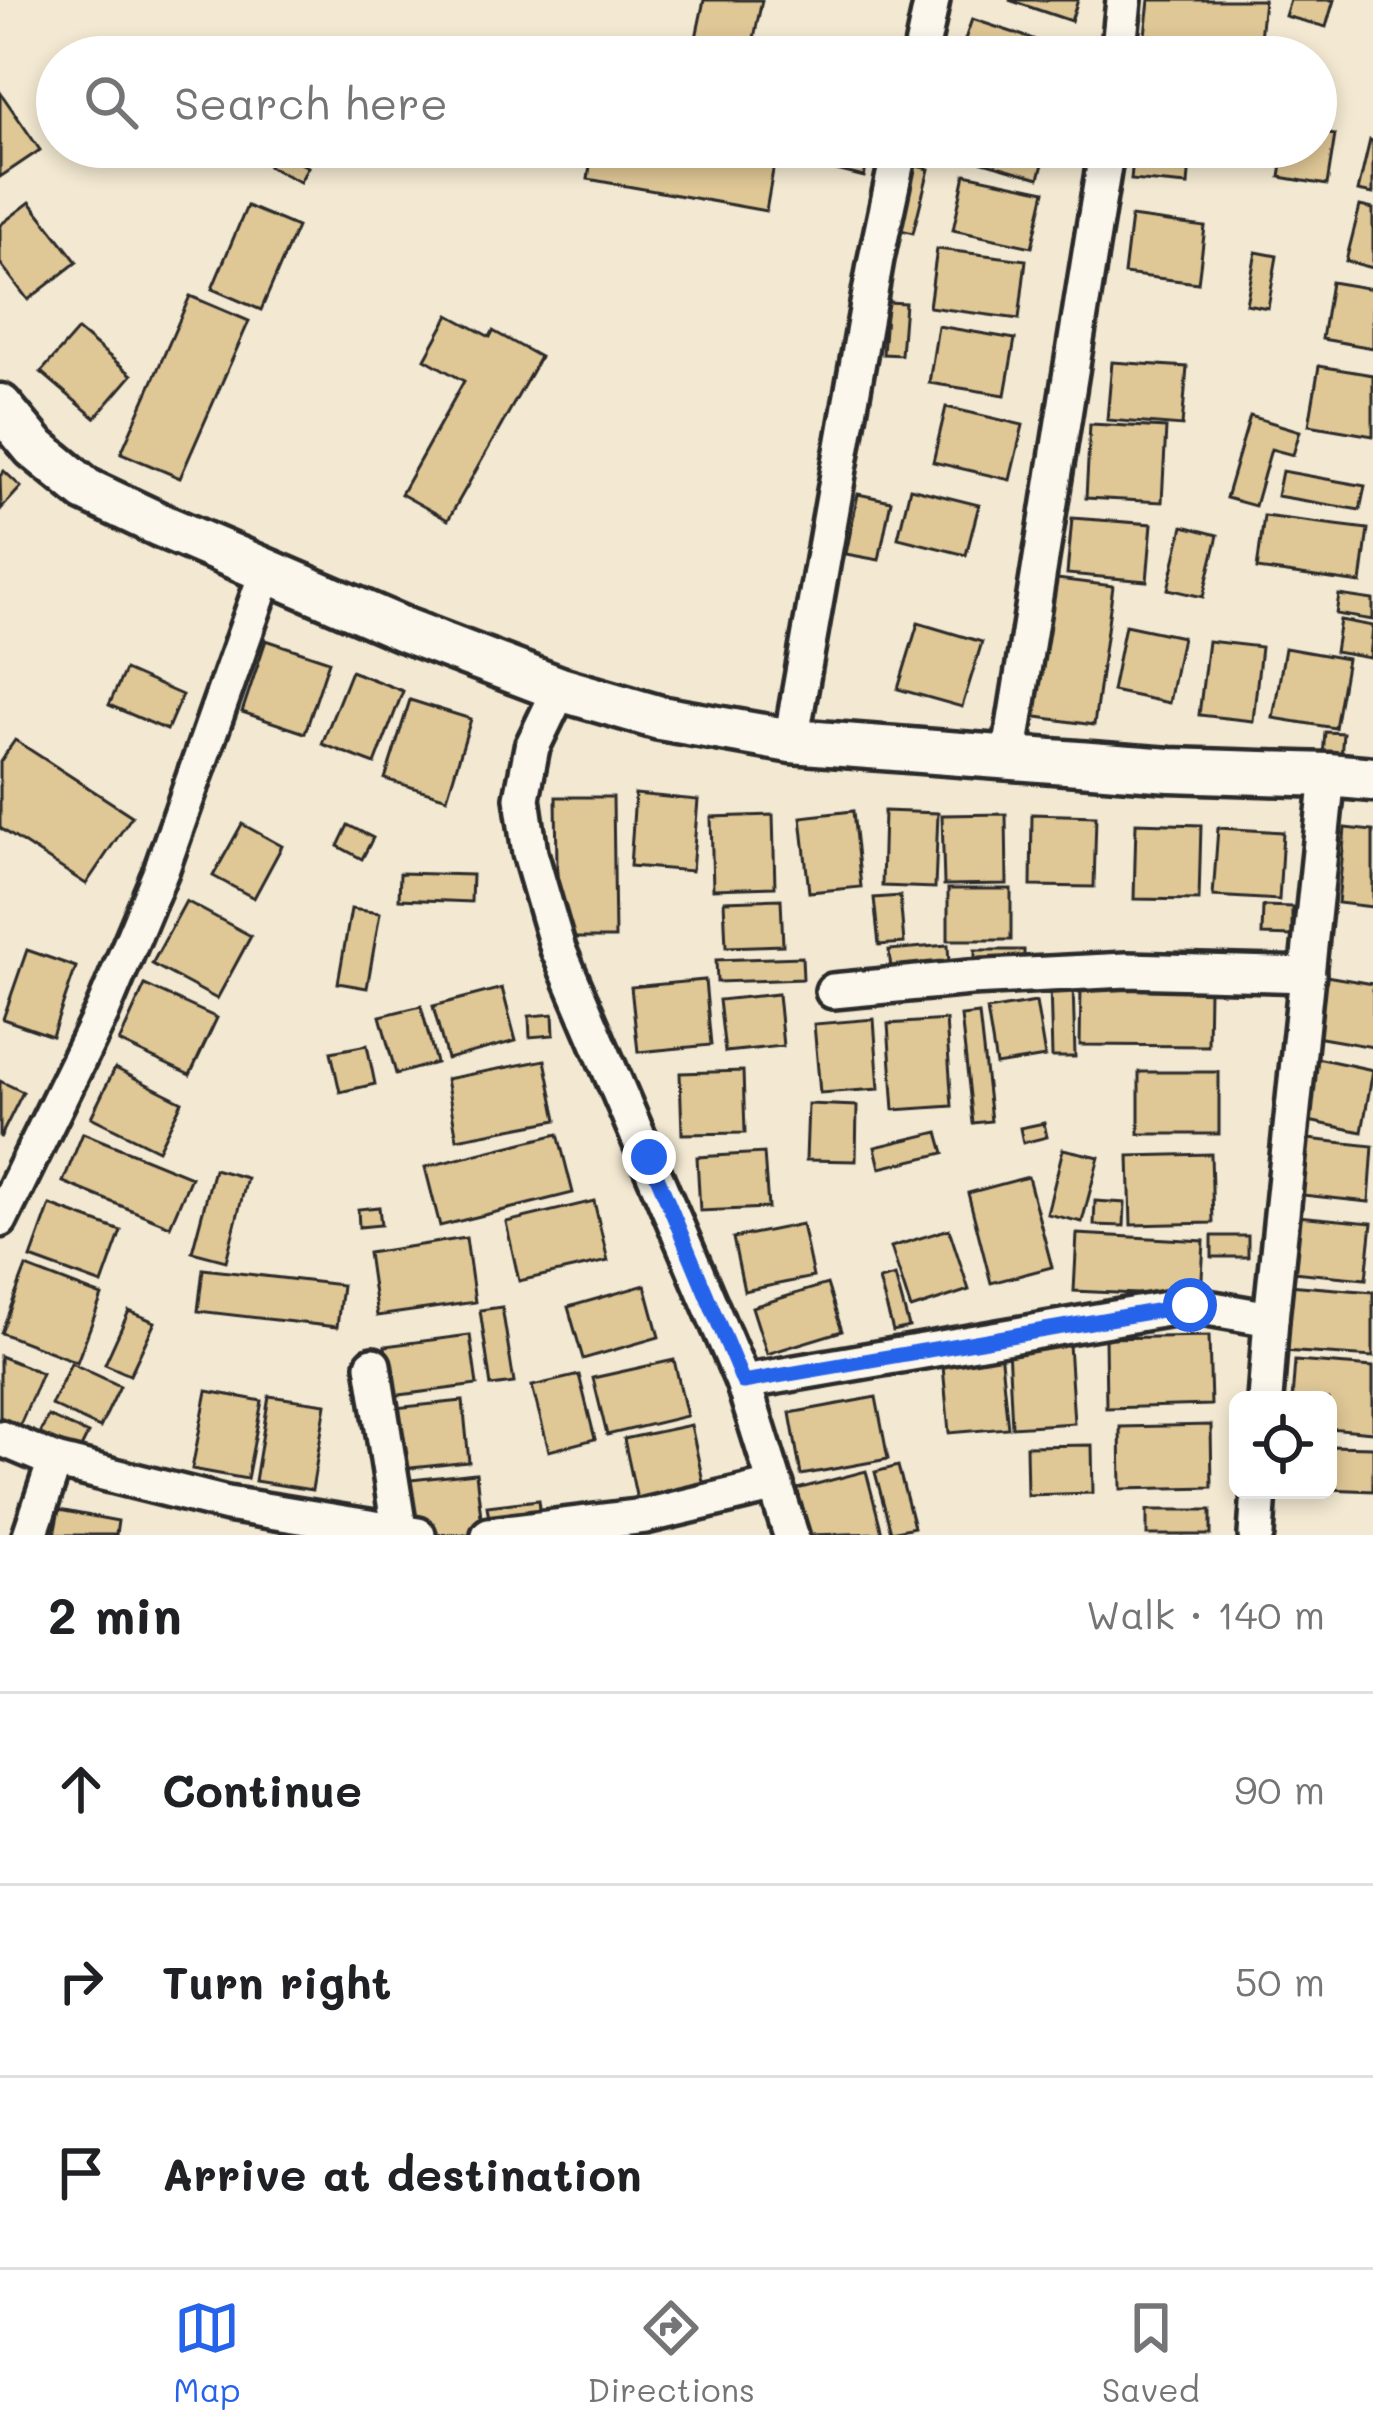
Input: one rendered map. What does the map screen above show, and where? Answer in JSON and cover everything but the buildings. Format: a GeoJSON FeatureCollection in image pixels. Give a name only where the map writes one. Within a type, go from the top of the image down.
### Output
{"type":"FeatureCollection","features":[{"type":"Feature","properties":{"kind":"street"},"geometry":{"type":"LineString","coordinates":[[924,36],[932,0]]}},
{"type":"Feature","properties":{"kind":"street"},"geometry":{"type":"LineString","coordinates":[[1120,36],[1124,0]]}},
{"type":"Feature","properties":{"kind":"street"},"geometry":{"type":"LineString","coordinates":[[791,741],[896,168]]}},
{"type":"Feature","properties":{"kind":"street"},"geometry":{"type":"LineString","coordinates":[[1010,758],[1104,168]]}},
{"type":"Feature","properties":{"kind":"street"},"geometry":{"type":"LineString","coordinates":[[0,406],[34,447],[86,490],[405,630],[560,689],[660,718],[791,741],[1170,770],[1372,775]]}},
{"type":"Feature","properties":{"kind":"street"},"geometry":{"type":"LineString","coordinates":[[0,1220],[102,1012],[161,871],[267,571]]}},
{"type":"Feature","properties":{"kind":"street"},"geometry":{"type":"LineString","coordinates":[[560,689],[532,747],[525,781],[522,798],[530,854],[558,949],[743,1382],[791,1535]]}},
{"type":"Feature","properties":{"kind":"street"},"geometry":{"type":"LineString","coordinates":[[1266,1391],[1328,775]]}},
{"type":"Feature","properties":{"kind":"street"},"geometry":{"type":"LineString","coordinates":[[833,991],[1126,970],[1308,975]]}},
{"type":"Feature","properties":{"kind":"street"},"geometry":{"type":"LineString","coordinates":[[743,1382],[1190,1305],[1270,1319]]}},
{"type":"Feature","properties":{"kind":"street"},"geometry":{"type":"LineString","coordinates":[[0,1436],[55,1460],[227,1504],[406,1534],[373,1365]]}},
{"type":"Feature","properties":{"kind":"street"},"geometry":{"type":"LineString","coordinates":[[30,1535],[55,1460]]}},
{"type":"Feature","properties":{"kind":"street"},"geometry":{"type":"LineString","coordinates":[[489,1535],[645,1516],[776,1485]]}},
{"type":"Feature","properties":{"kind":"street"},"geometry":{"type":"LineString","coordinates":[[1256,1535],[1258,1499]]}},
{"type":"Feature","properties":{"kind":"route"},"geometry":{"type":"LineString","coordinates":[[649,1157],[743,1382],[1190,1305]]}}]}
